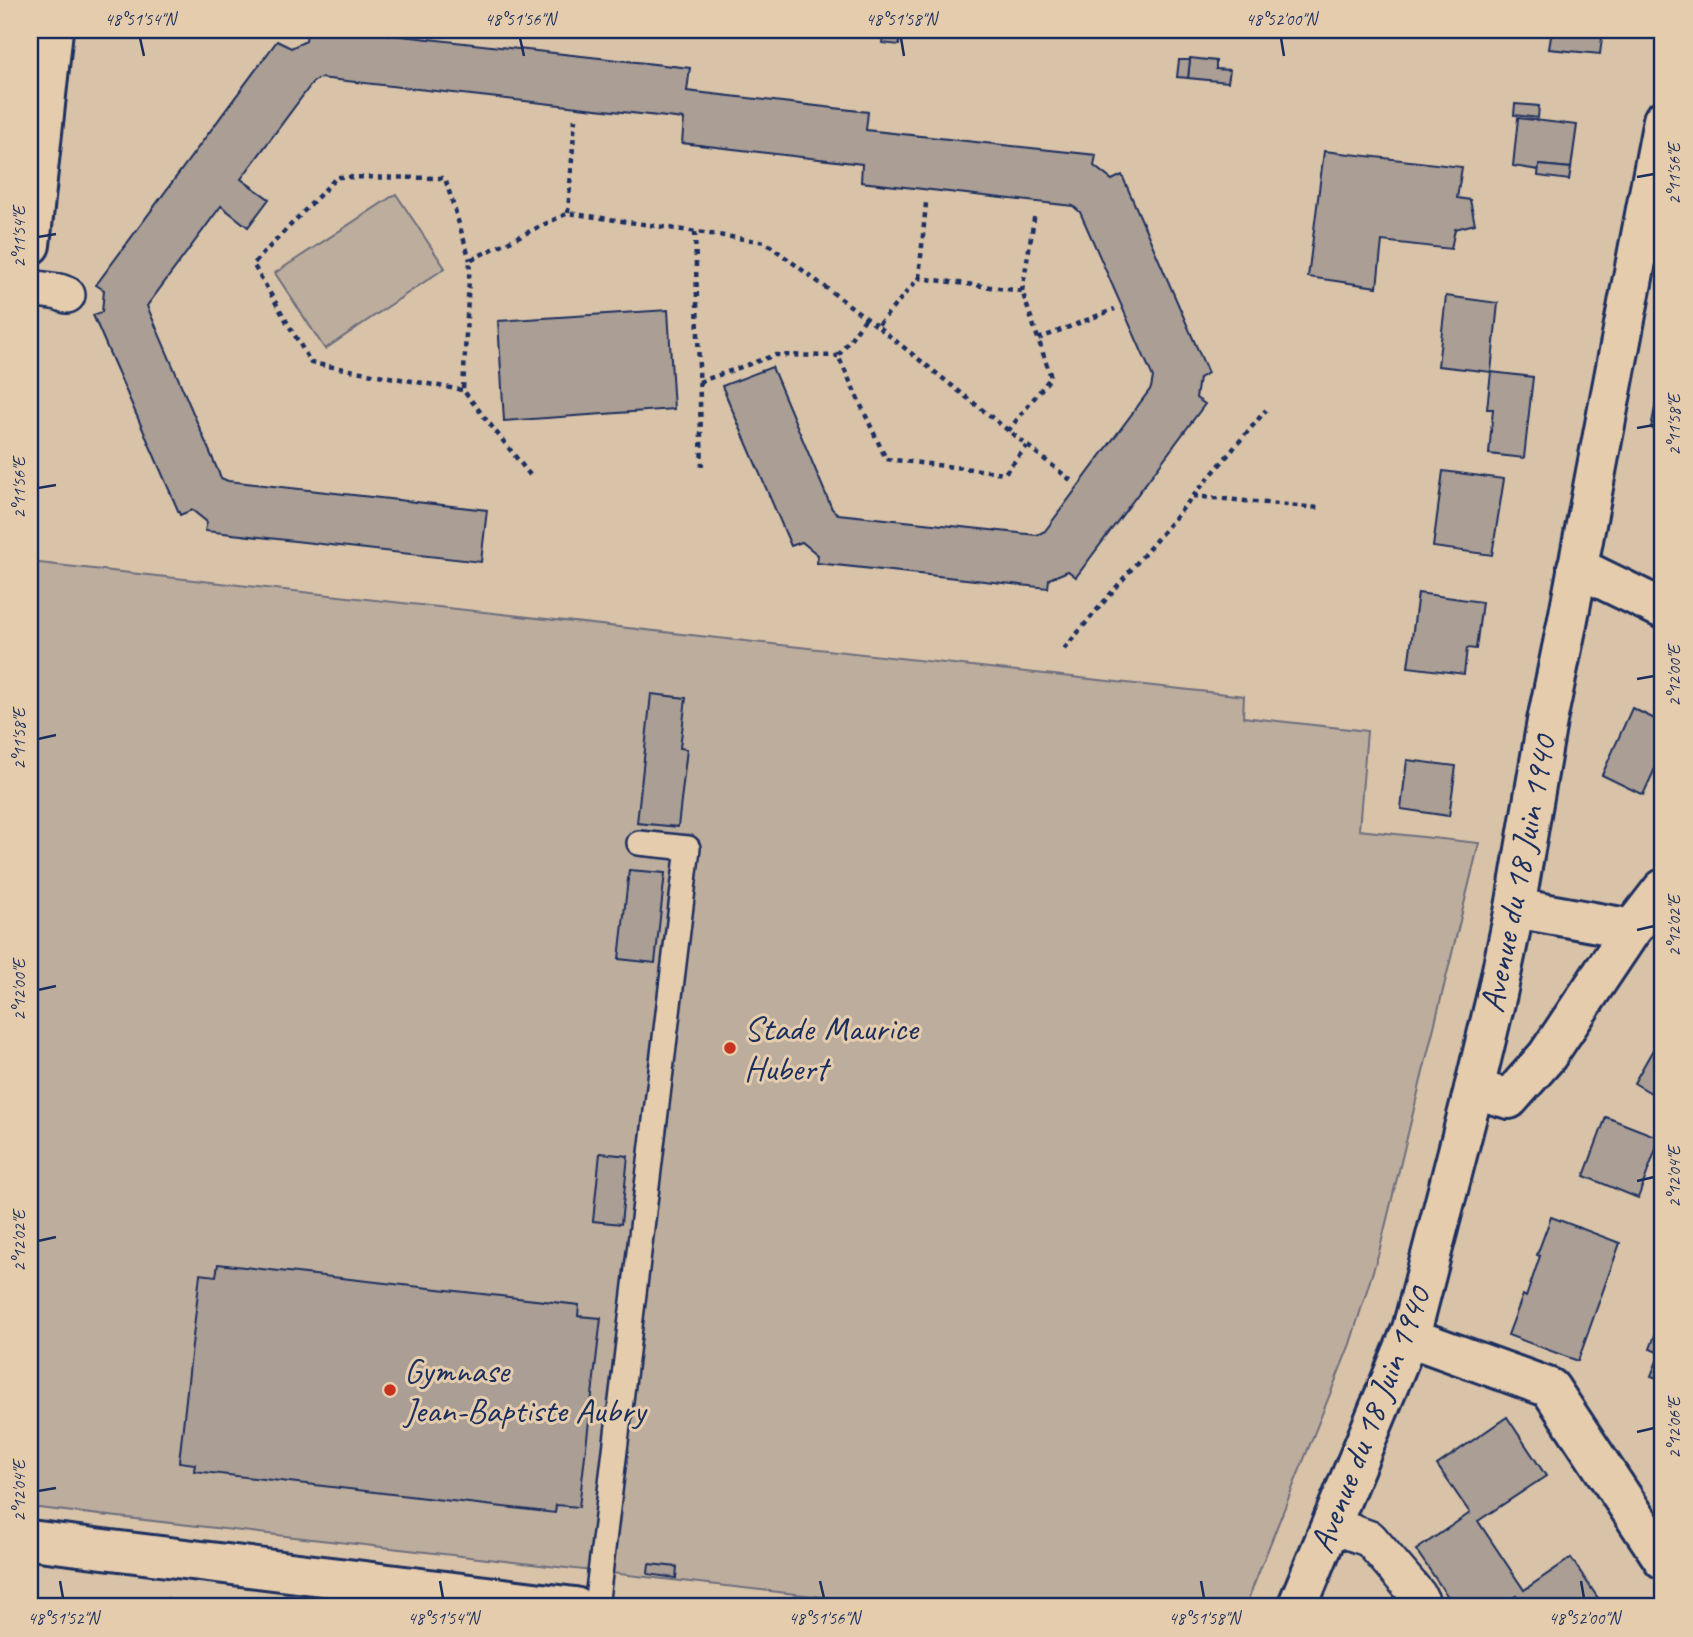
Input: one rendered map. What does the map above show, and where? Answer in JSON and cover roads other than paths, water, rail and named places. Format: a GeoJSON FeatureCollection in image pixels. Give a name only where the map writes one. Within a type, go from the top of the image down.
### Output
{"type":"FeatureCollection","features":[{"type":"Feature","properties":{"kind":"street"},"geometry":{"type":"LineString","coordinates":[[30,245],[53,30]]}},
{"type":"Feature","properties":{"kind":"street","name":"Avenue du 18 Juin 1940"},"geometry":{"type":"LineString","coordinates":[[1297,1607],[1409,1337],[1474,1089],[1515,908],[1547,721],[1663,120]]}},
{"type":"Feature","properties":{"kind":"street"},"geometry":{"type":"LineString","coordinates":[[30,288],[67,295]]}},
{"type":"Feature","properties":{"kind":"street"},"geometry":{"type":"LineString","coordinates":[[1577,567],[1663,609]]}},
{"type":"Feature","properties":{"kind":"street"},"geometry":{"type":"LineString","coordinates":[[1474,1089],[1509,1099],[1547,1056],[1632,929],[1663,889]]}},
{"type":"Feature","properties":{"kind":"street"},"geometry":{"type":"LineString","coordinates":[[1515,908],[1632,929]]}},
{"type":"Feature","properties":{"kind":"street"},"geometry":{"type":"LineString","coordinates":[[1409,1337],[1550,1388],[1663,1559]]}},
{"type":"Feature","properties":{"kind":"street"},"geometry":{"type":"LineString","coordinates":[[1331,1525],[1370,1539],[1418,1595],[1424,1607]]}},
{"type":"Feature","properties":{"kind":"street"},"geometry":{"type":"LineString","coordinates":[[30,1540],[575,1607]]}},
{"type":"Feature","properties":{"kind":"lane"},"geometry":{"type":"LineString","coordinates":[[596,1607],[688,848],[639,843]]}},
{"type":"Feature","properties":{"kind":"place","name":"Stade Maurice Hubert"},"geometry":{"type":"Point","coordinates":[730,1048]}},
{"type":"Feature","properties":{"kind":"place","name":"Gymnase Jean-Baptiste Aubry"},"geometry":{"type":"Point","coordinates":[390,1390]}}]}
